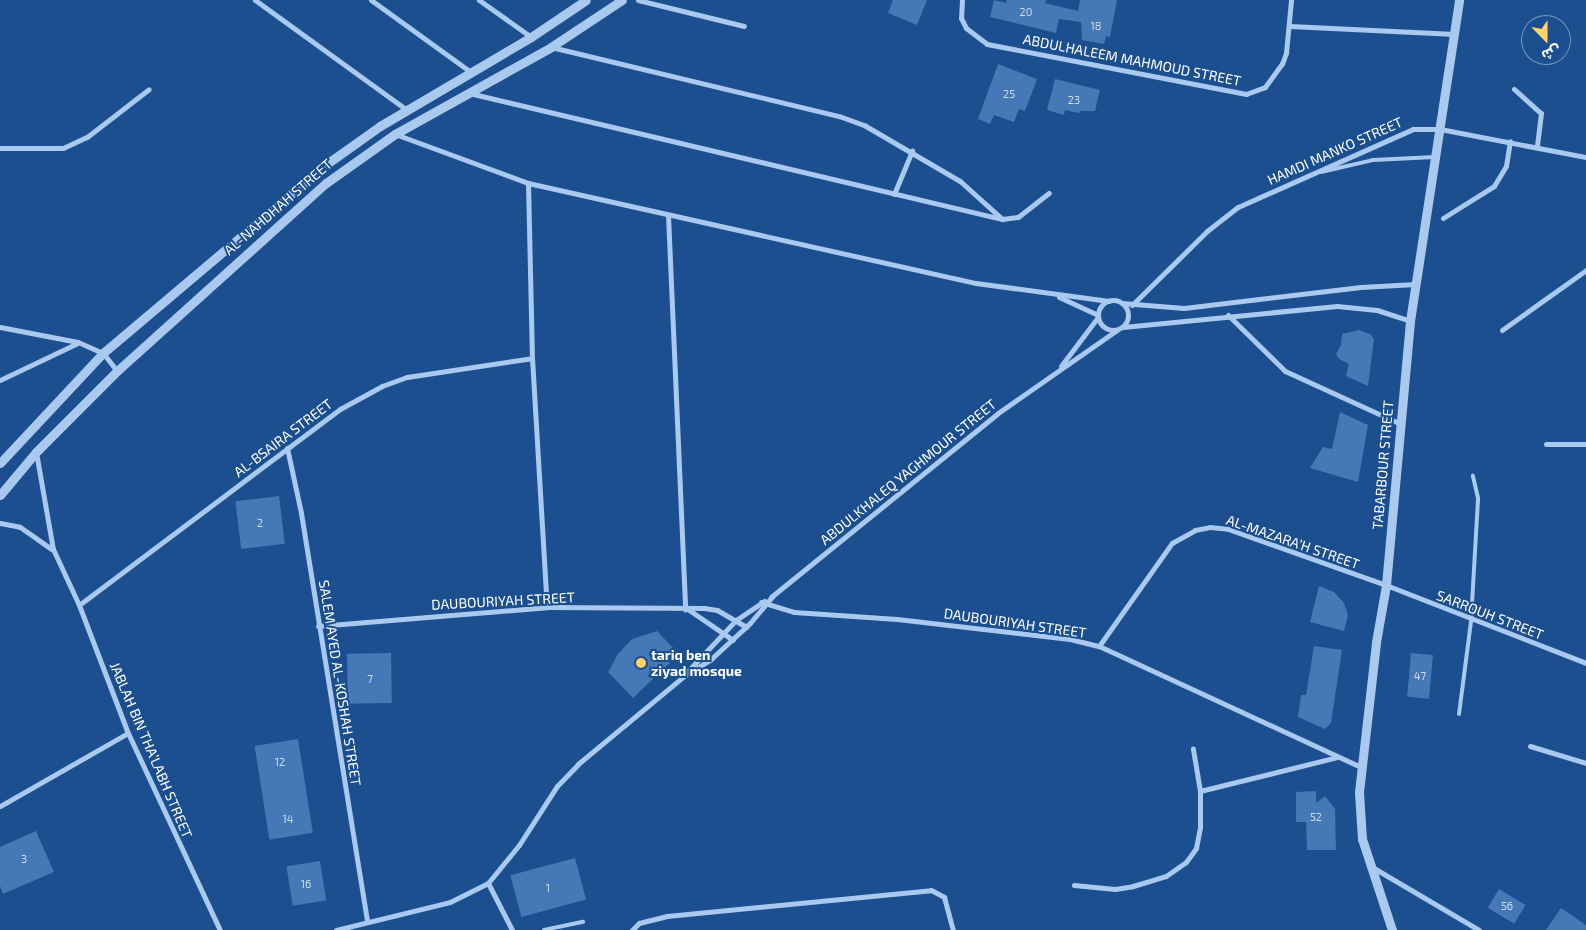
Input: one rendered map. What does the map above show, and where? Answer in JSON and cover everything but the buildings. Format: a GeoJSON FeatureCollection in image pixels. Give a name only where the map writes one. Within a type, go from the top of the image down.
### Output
{"type":"FeatureCollection","features":[{"type":"Feature","properties":{"kind":"street"},"geometry":{"type":"LineString","coordinates":[[255,0],[407,110]]}},
{"type":"Feature","properties":{"kind":"street"},"geometry":{"type":"LineString","coordinates":[[371,0],[471,72]]}},
{"type":"Feature","properties":{"kind":"street"},"geometry":{"type":"LineString","coordinates":[[479,0],[531,37]]}},
{"type":"Feature","properties":{"kind":"street","name":"AL-NAHDHAH STREET"},"geometry":{"type":"LineString","coordinates":[[0,463],[103,353],[328,163],[407,110],[531,37],[586,0]]}},
{"type":"Feature","properties":{"kind":"street","name":"AL-NAHDHAH STREET"},"geometry":{"type":"LineString","coordinates":[[0,495],[36,452],[117,371],[326,182],[395,134],[550,47],[622,0]]}},
{"type":"Feature","properties":{"kind":"street"},"geometry":{"type":"LineString","coordinates":[[638,0],[744,26]]}},
{"type":"Feature","properties":{"kind":"street","name":"ABDULHALEEM MAHMOUD STREET"},"geometry":{"type":"LineString","coordinates":[[962,0],[960,18],[966,28],[987,44],[1246,94],[1257,92],[1271,80],[1286,53],[1291,0]]}},
{"type":"Feature","properties":{"kind":"street","name":"TABARBOUR STREET"},"geometry":{"type":"LineString","coordinates":[[1392,930],[1360,827],[1361,767],[1386,585],[1410,321],[1459,0]]}},
{"type":"Feature","properties":{"kind":"street"},"geometry":{"type":"LineString","coordinates":[[1290,26],[1455,34]]}},
{"type":"Feature","properties":{"kind":"street"},"geometry":{"type":"LineString","coordinates":[[550,47],[839,116],[888,137],[960,181],[1002,219]]}},
{"type":"Feature","properties":{"kind":"street"},"geometry":{"type":"LineString","coordinates":[[0,148],[63,148],[87,137],[149,89]]}},
{"type":"Feature","properties":{"kind":"street"},"geometry":{"type":"LineString","coordinates":[[1514,90],[1541,113],[1537,147]]}},
{"type":"Feature","properties":{"kind":"street"},"geometry":{"type":"LineString","coordinates":[[469,93],[1002,219],[1018,217],[1049,192]]}},
{"type":"Feature","properties":{"kind":"street","name":"HAMDI MANKO STREET"},"geometry":{"type":"LineString","coordinates":[[1132,305],[1222,217],[1413,129],[1440,129],[1586,157]]}},
{"type":"Feature","properties":{"kind":"street"},"geometry":{"type":"LineString","coordinates":[[395,134],[528,183],[976,283],[1056,295],[1122,304],[1184,308],[1361,287],[1416,284]]}},
{"type":"Feature","properties":{"kind":"street"},"geometry":{"type":"LineString","coordinates":[[1443,218],[1494,186],[1506,166],[1510,141]]}},
{"type":"Feature","properties":{"kind":"street"},"geometry":{"type":"LineString","coordinates":[[894,194],[912,151]]}},
{"type":"Feature","properties":{"kind":"street"},"geometry":{"type":"LineString","coordinates":[[528,183],[532,358],[548,607]]}},
{"type":"Feature","properties":{"kind":"street"},"geometry":{"type":"LineString","coordinates":[[668,215],[687,610],[733,640]]}},
{"type":"Feature","properties":{"kind":"street"},"geometry":{"type":"LineString","coordinates":[[1502,330],[1586,270]]}},
{"type":"Feature","properties":{"kind":"street"},"geometry":{"type":"LineString","coordinates":[[1056,295],[1098,316],[1103,326],[1117,330],[1123,327],[1228,315],[1352,306],[1377,310],[1410,321]]}},
{"type":"Feature","properties":{"kind":"street"},"geometry":{"type":"LineString","coordinates":[[1098,316],[1100,308],[1109,301]]}},
{"type":"Feature","properties":{"kind":"street"},"geometry":{"type":"LineString","coordinates":[[1122,304],[1128,315],[1123,327]]}},
{"type":"Feature","properties":{"kind":"street"},"geometry":{"type":"LineString","coordinates":[[1228,315],[1284,371],[1401,424]]}},
{"type":"Feature","properties":{"kind":"street","name":"ABDULKHALEQ YAGHMOUR STREET"},"geometry":{"type":"LineString","coordinates":[[1060,369],[1098,316]]}},
{"type":"Feature","properties":{"kind":"street"},"geometry":{"type":"LineString","coordinates":[[0,326],[78,342],[103,353],[117,371]]}},
{"type":"Feature","properties":{"kind":"street","name":"ABDULKHALEQ YAGHMOUR STREET"},"geometry":{"type":"LineString","coordinates":[[336,930],[450,902],[488,884],[519,845],[557,786],[578,764],[684,676],[733,640],[773,596],[998,413],[1117,330]]}},
{"type":"Feature","properties":{"kind":"street"},"geometry":{"type":"LineString","coordinates":[[0,380],[78,342]]}},
{"type":"Feature","properties":{"kind":"street","name":"AL-BSAIRA STREET"},"geometry":{"type":"LineString","coordinates":[[79,605],[340,409],[382,386],[447,369],[532,358]]}},
{"type":"Feature","properties":{"kind":"street"},"geometry":{"type":"LineString","coordinates":[[1546,444],[1586,444]]}},
{"type":"Feature","properties":{"kind":"street","name":"SALEM AYED AL-KOSHAH STREET"},"geometry":{"type":"LineString","coordinates":[[287,448],[301,513],[367,922]]}},
{"type":"Feature","properties":{"kind":"street","name":"JABLAH BIN THA’LABH STREET"},"geometry":{"type":"LineString","coordinates":[[36,452],[53,549],[79,605],[128,733],[220,930]]}},
{"type":"Feature","properties":{"kind":"street"},"geometry":{"type":"LineString","coordinates":[[0,523],[20,528],[53,549]]}},
{"type":"Feature","properties":{"kind":"street","name":"AL-MAZARA’H STREET"},"geometry":{"type":"LineString","coordinates":[[1099,646],[1172,543],[1195,530],[1210,527],[1228,529],[1386,585]]}},
{"type":"Feature","properties":{"kind":"street","name":"SARROUH STREET"},"geometry":{"type":"LineString","coordinates":[[1386,585],[1471,621],[1586,664]]}},
{"type":"Feature","properties":{"kind":"street","name":"DAUBOURIYAH STREET"},"geometry":{"type":"LineString","coordinates":[[764,604],[794,612],[897,619],[1041,635],[1099,646],[1361,767]]}},
{"type":"Feature","properties":{"kind":"street","name":"ABDULKHALEQ YAGHMOUR STREET"},"geometry":{"type":"LineString","coordinates":[[684,676],[736,620],[764,604]]}},
{"type":"Feature","properties":{"kind":"street","name":"DAUBOURIYAH STREET"},"geometry":{"type":"LineString","coordinates":[[318,626],[548,607],[716,610],[746,627]]}},
{"type":"Feature","properties":{"kind":"street"},"geometry":{"type":"LineString","coordinates":[[0,806],[128,733]]}},
{"type":"Feature","properties":{"kind":"street"},"geometry":{"type":"LineString","coordinates":[[1530,746],[1586,763]]}},
{"type":"Feature","properties":{"kind":"street"},"geometry":{"type":"LineString","coordinates":[[1074,885],[1115,889],[1133,886],[1166,876],[1186,862],[1196,848],[1200,791],[1193,749]]}},
{"type":"Feature","properties":{"kind":"street"},"geometry":{"type":"LineString","coordinates":[[1200,791],[1337,756]]}},
{"type":"Feature","properties":{"kind":"street"},"geometry":{"type":"LineString","coordinates":[[1371,866],[1479,930]]}},
{"type":"Feature","properties":{"kind":"street"},"geometry":{"type":"LineString","coordinates":[[488,884],[512,930]]}},
{"type":"Feature","properties":{"kind":"street"},"geometry":{"type":"LineString","coordinates":[[632,930],[639,923],[667,916],[931,890],[944,897],[953,930]]}},
{"type":"Feature","properties":{"kind":"lane"},"geometry":{"type":"LineString","coordinates":[[1317,173],[1373,160],[1436,157]]}},
{"type":"Feature","properties":{"kind":"lane"},"geometry":{"type":"LineString","coordinates":[[1459,714],[1471,621],[1478,498],[1473,476]]}},
{"type":"Feature","properties":{"kind":"lane"},"geometry":{"type":"LineString","coordinates":[[544,930],[583,922]]}},
{"type":"Feature","properties":{"kind":"place","name":"tariq ben ziyad mosque"},"geometry":{"type":"Point","coordinates":[641,663]}}]}
